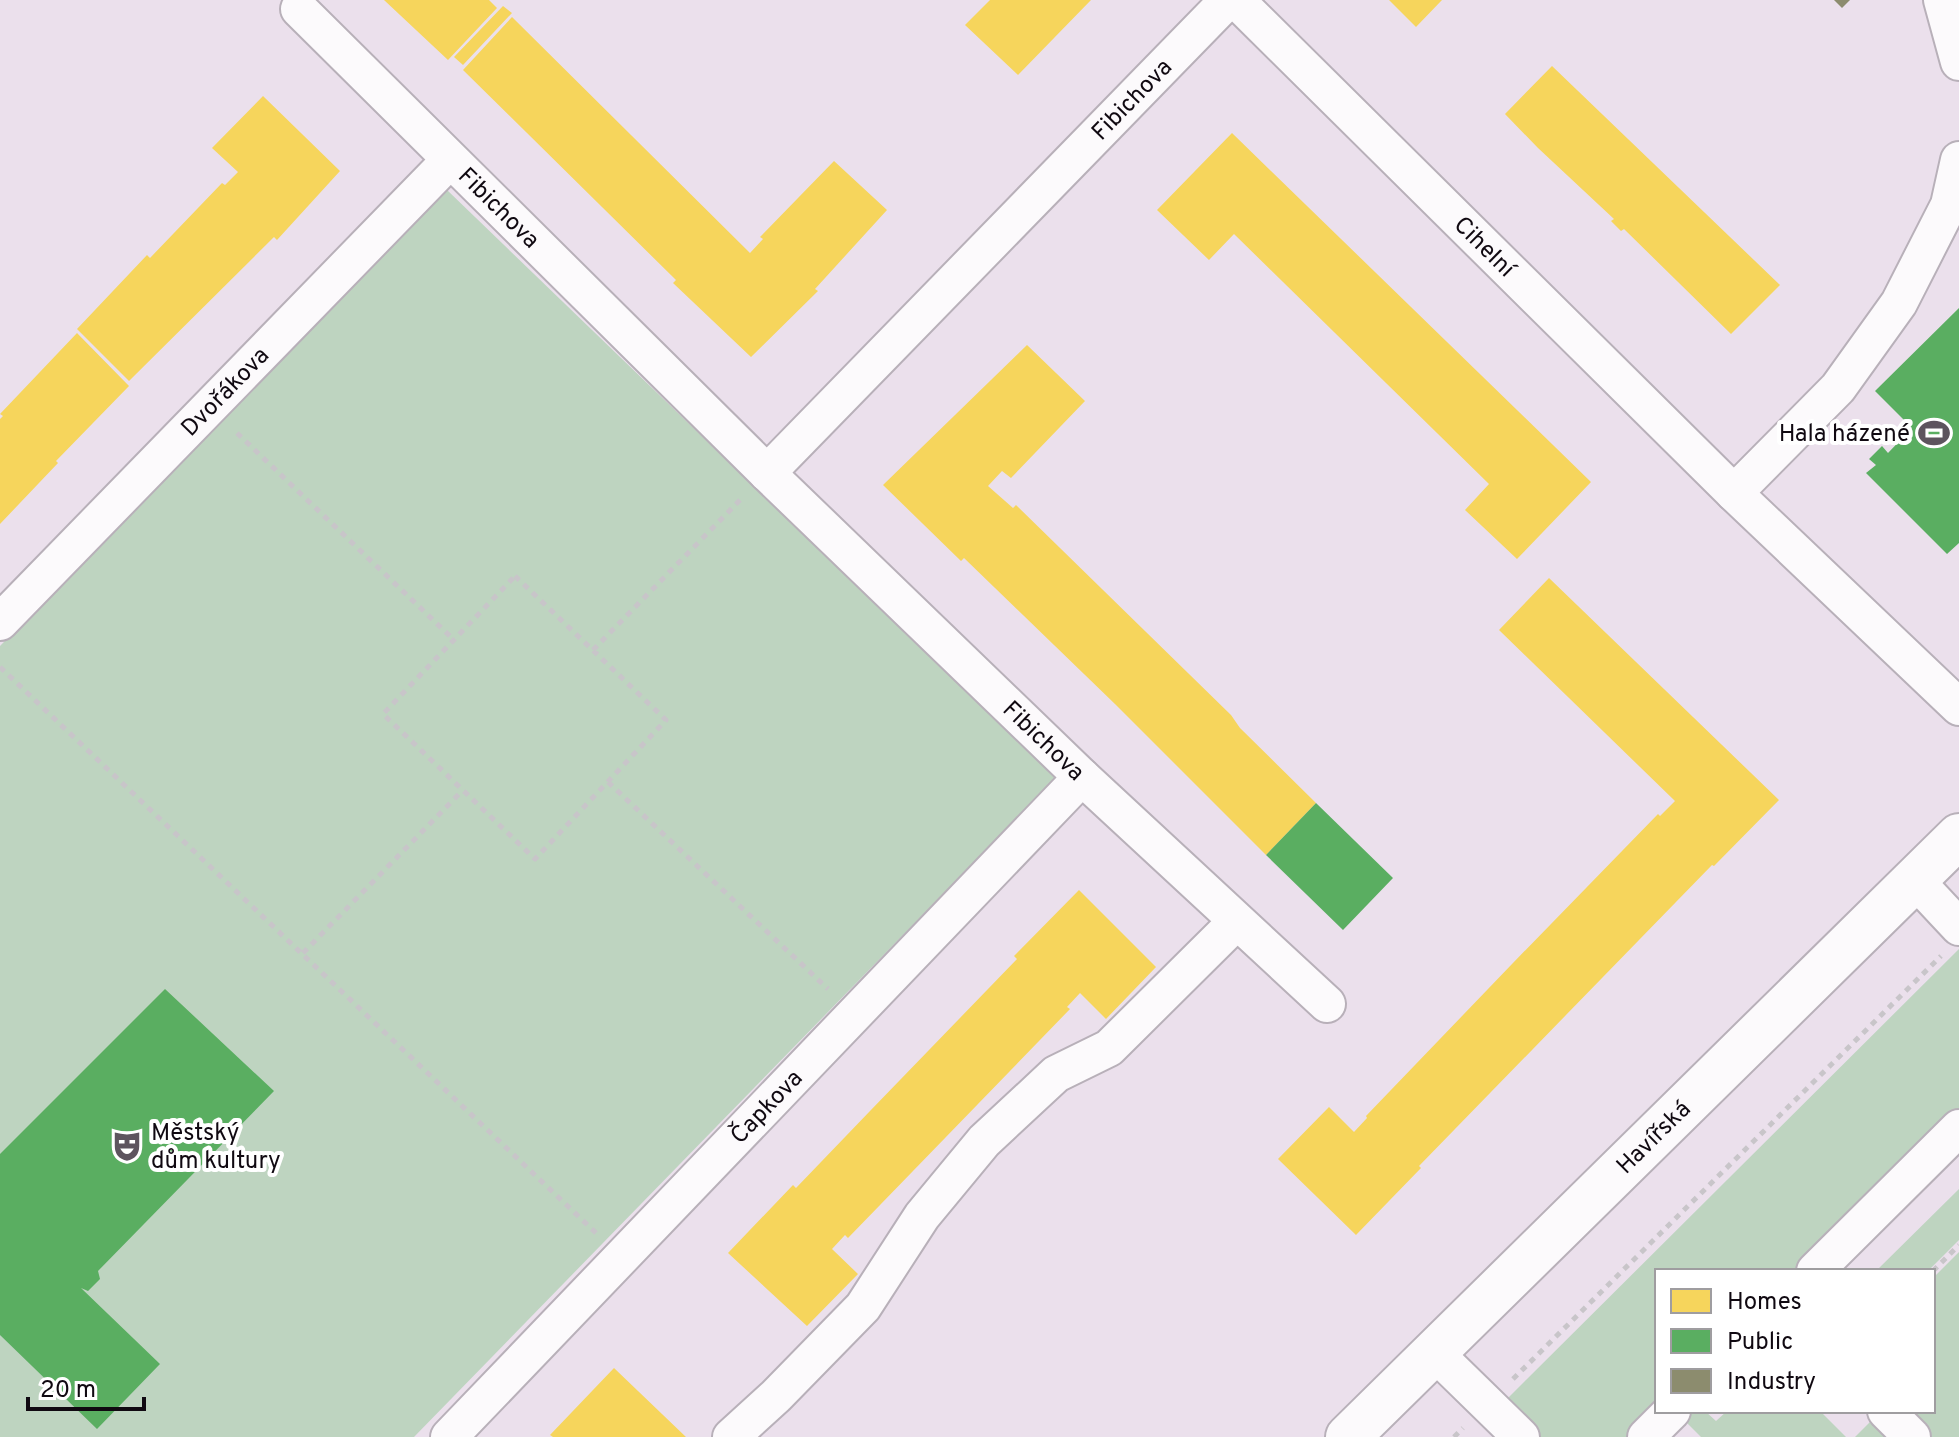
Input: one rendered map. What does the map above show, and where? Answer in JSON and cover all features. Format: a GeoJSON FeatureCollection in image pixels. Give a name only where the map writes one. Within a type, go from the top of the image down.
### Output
{"type":"FeatureCollection","features":[{"type":"Feature","properties":{"kind":"street","name":"Fibichova"},"geometry":{"type":"LineString","coordinates":[[767,473],[1228,0]]}},
{"type":"Feature","properties":{"kind":"street","name":"Cihelní"},"geometry":{"type":"LineString","coordinates":[[1236,0],[1734,493],[1959,707]]}},
{"type":"Feature","properties":{"kind":"street"},"geometry":{"type":"LineString","coordinates":[[1942,0],[1959,62]]}},
{"type":"Feature","properties":{"kind":"street","name":"Fibichova"},"geometry":{"type":"LineString","coordinates":[[299,9],[767,473],[1082,777],[1327,1004]]}},
{"type":"Feature","properties":{"kind":"street","name":"Dvořákova"},"geometry":{"type":"LineString","coordinates":[[0,622],[450,160]]}},
{"type":"Feature","properties":{"kind":"street"},"geometry":{"type":"LineString","coordinates":[[1734,493],[1838,388],[1899,303],[1949,205],[1959,160]]}},
{"type":"Feature","properties":{"kind":"street","name":"Čapkova"},"geometry":{"type":"LineString","coordinates":[[449,1437],[1082,777]]}},
{"type":"Feature","properties":{"kind":"street","name":"Havířská"},"geometry":{"type":"LineString","coordinates":[[1348,1437],[1959,836]]}},
{"type":"Feature","properties":{"kind":"street"},"geometry":{"type":"LineString","coordinates":[[1915,880],[1953,938]]}},
{"type":"Feature","properties":{"kind":"street"},"geometry":{"type":"LineString","coordinates":[[731,1437],[863,1307],[922,1216],[984,1141],[1056,1074],[1109,1048],[1236,922]]}},
{"type":"Feature","properties":{"kind":"street"},"geometry":{"type":"LineString","coordinates":[[1817,1269],[1959,1128]]}},
{"type":"Feature","properties":{"kind":"street"},"geometry":{"type":"LineString","coordinates":[[1434,1352],[1521,1437]]}},
{"type":"Feature","properties":{"kind":"street"},"geometry":{"type":"LineString","coordinates":[[1646,1437],[1670,1413]]}},
{"type":"Feature","properties":{"kind":"street"},"geometry":{"type":"LineString","coordinates":[[1888,1413],[1912,1437]]}},
{"type":"Feature","properties":{"kind":"path"},"geometry":{"type":"LineString","coordinates":[[209,406],[453,639]]}},
{"type":"Feature","properties":{"kind":"path"},"geometry":{"type":"LineString","coordinates":[[593,650],[767,473]]}},
{"type":"Feature","properties":{"kind":"path"},"geometry":{"type":"LineString","coordinates":[[515,576],[593,650],[666,720],[535,859],[383,714],[515,576]]}},
{"type":"Feature","properties":{"kind":"path"},"geometry":{"type":"LineString","coordinates":[[0,667],[620,1256]]}},
{"type":"Feature","properties":{"kind":"path"},"geometry":{"type":"LineString","coordinates":[[608,782],[855,1014]]}},
{"type":"Feature","properties":{"kind":"path"},"geometry":{"type":"LineString","coordinates":[[303,953],[462,791]]}},
{"type":"Feature","properties":{"kind":"path"},"geometry":{"type":"LineString","coordinates":[[1454,1437],[1953,938]]}},
{"type":"Feature","properties":{"kind":"path"},"geometry":{"type":"LineString","coordinates":[[1935,1269],[1959,1245]]}},
{"type":"Feature","properties":{"kind":"green space"},"geometry":{"type":"Polygon","coordinates":[[[447,190],[1056,778],[414,1437],[0,1437],[0,646],[447,190]]]}},
{"type":"Feature","properties":{"kind":"green space"},"geometry":{"type":"Polygon","coordinates":[[[1959,949],[1959,1113],[1802,1269],[1655,1269],[1655,1413],[1633,1437],[1538,1437],[1504,1402],[1959,949]]]}},
{"type":"Feature","properties":{"kind":"green space"},"geometry":{"type":"Polygon","coordinates":[[[1959,1189],[1959,1240],[1930,1269],[1878,1269],[1959,1189]]]}},
{"type":"Feature","properties":{"kind":"green space"},"geometry":{"type":"Polygon","coordinates":[[[1959,1252],[1959,1437],[1926,1437],[1903,1413],[1935,1413],[1935,1276],[1959,1252]]]}},
{"type":"Feature","properties":{"kind":"green space"},"geometry":{"type":"Polygon","coordinates":[[[1685,1413],[1707,1413],[1716,1421],[1725,1413],[1822,1413],[1846,1437],[1701,1437],[1681,1417],[1685,1413]]]}},
{"type":"Feature","properties":{"kind":"green space"},"geometry":{"type":"Polygon","coordinates":[[[1873,1419],[1889,1437],[1855,1437],[1873,1419]]]}},
{"type":"Feature","properties":{"kind":"building: Homes"},"geometry":{"type":"Polygon","coordinates":[[[384,0],[489,0],[497,8],[448,60],[384,0]]]}},
{"type":"Feature","properties":{"kind":"building: Homes"},"geometry":{"type":"Polygon","coordinates":[[[990,0],[1091,0],[1018,75],[965,25],[990,0]]]}},
{"type":"Feature","properties":{"kind":"building: Homes"},"geometry":{"type":"Polygon","coordinates":[[[1389,0],[1442,0],[1416,27],[1389,0]]]}},
{"type":"Feature","properties":{"kind":"building: Homes"},"geometry":{"type":"Polygon","coordinates":[[[503,6],[512,13],[463,65],[454,57],[503,6]]]}},
{"type":"Feature","properties":{"kind":"building: Homes"},"geometry":{"type":"Polygon","coordinates":[[[512,17],[750,253],[763,239],[760,237],[834,161],[887,210],[815,289],[818,291],[751,357],[673,283],[676,280],[463,70],[512,17]]]}},
{"type":"Feature","properties":{"kind":"building: Homes"},"geometry":{"type":"Polygon","coordinates":[[[1552,66],[1780,285],[1731,334],[1624,229],[1621,231],[1611,221],[1614,219],[1505,114],[1552,66]]]}},
{"type":"Feature","properties":{"kind":"building: Homes"},"geometry":{"type":"Polygon","coordinates":[[[263,96],[340,171],[277,240],[274,237],[129,381],[77,329],[147,255],[150,258],[222,183],[225,185],[238,172],[212,148],[263,96]]]}},
{"type":"Feature","properties":{"kind":"building: Homes"},"geometry":{"type":"Polygon","coordinates":[[[1232,133],[1591,482],[1517,559],[1465,510],[1489,484],[1234,234],[1209,260],[1157,210],[1232,133]]]}},
{"type":"Feature","properties":{"kind":"building: Homes"},"geometry":{"type":"Polygon","coordinates":[[[77,333],[129,386],[0,524],[0,419],[3,416],[0,414],[77,333]]]}},
{"type":"Feature","properties":{"kind":"building: Homes"},"geometry":{"type":"Polygon","coordinates":[[[1027,345],[1085,401],[1011,478],[1002,471],[988,486],[1013,508],[1016,505],[1231,715],[1240,728],[1316,803],[1266,855],[964,558],[961,561],[883,485],[1027,345]]]}},
{"type":"Feature","properties":{"kind":"building: Homes"},"geometry":{"type":"Polygon","coordinates":[[[1549,578],[1779,800],[1419,1166],[1421,1168],[1356,1235],[1278,1159],[1329,1107],[1354,1132],[1512,964],[1658,814],[1660,816],[1675,801],[1499,630],[1549,578]]]}},
{"type":"Feature","properties":{"kind":"building: Homes"},"geometry":{"type":"Polygon","coordinates":[[[1079,890],[1156,967],[1106,1019],[1080,993],[1067,1007],[1070,1009],[848,1238],[845,1235],[832,1249],[858,1274],[807,1326],[728,1253],[793,1185],[796,1188],[1017,959],[1014,956],[1079,890]]]}},
{"type":"Feature","properties":{"kind":"building: Homes"},"geometry":{"type":"Polygon","coordinates":[[[614,1368],[686,1437],[550,1435],[614,1368]]]}},
{"type":"Feature","properties":{"kind":"building: Public","name":"Hala házené"},"geometry":{"type":"Polygon","coordinates":[[[1959,308],[1959,543],[1947,554],[1866,473],[1876,465],[1869,459],[1882,446],[1888,453],[1912,428],[1875,391],[1959,308]]]}},
{"type":"Feature","properties":{"kind":"building: Public"},"geometry":{"type":"Polygon","coordinates":[[[1316,803],[1393,878],[1343,930],[1266,855],[1316,803]]]}},
{"type":"Feature","properties":{"kind":"building: Public"},"geometry":{"type":"Polygon","coordinates":[[[165,989],[274,1091],[98,1271],[100,1279],[88,1291],[81,1288],[160,1364],[97,1429],[0,1335],[0,1154],[165,989]]]}},
{"type":"Feature","properties":{"kind":"building: Industry"},"geometry":{"type":"Polygon","coordinates":[[[1834,0],[1850,0],[1842,8],[1834,0]]]}},
{"type":"Feature","properties":{"kind":"place","name":"Hala házené"},"geometry":{"type":"Point","coordinates":[1934,433]}},
{"type":"Feature","properties":{"kind":"place","name":"Městský dům kultury"},"geometry":{"type":"Point","coordinates":[127,1146]}}]}
